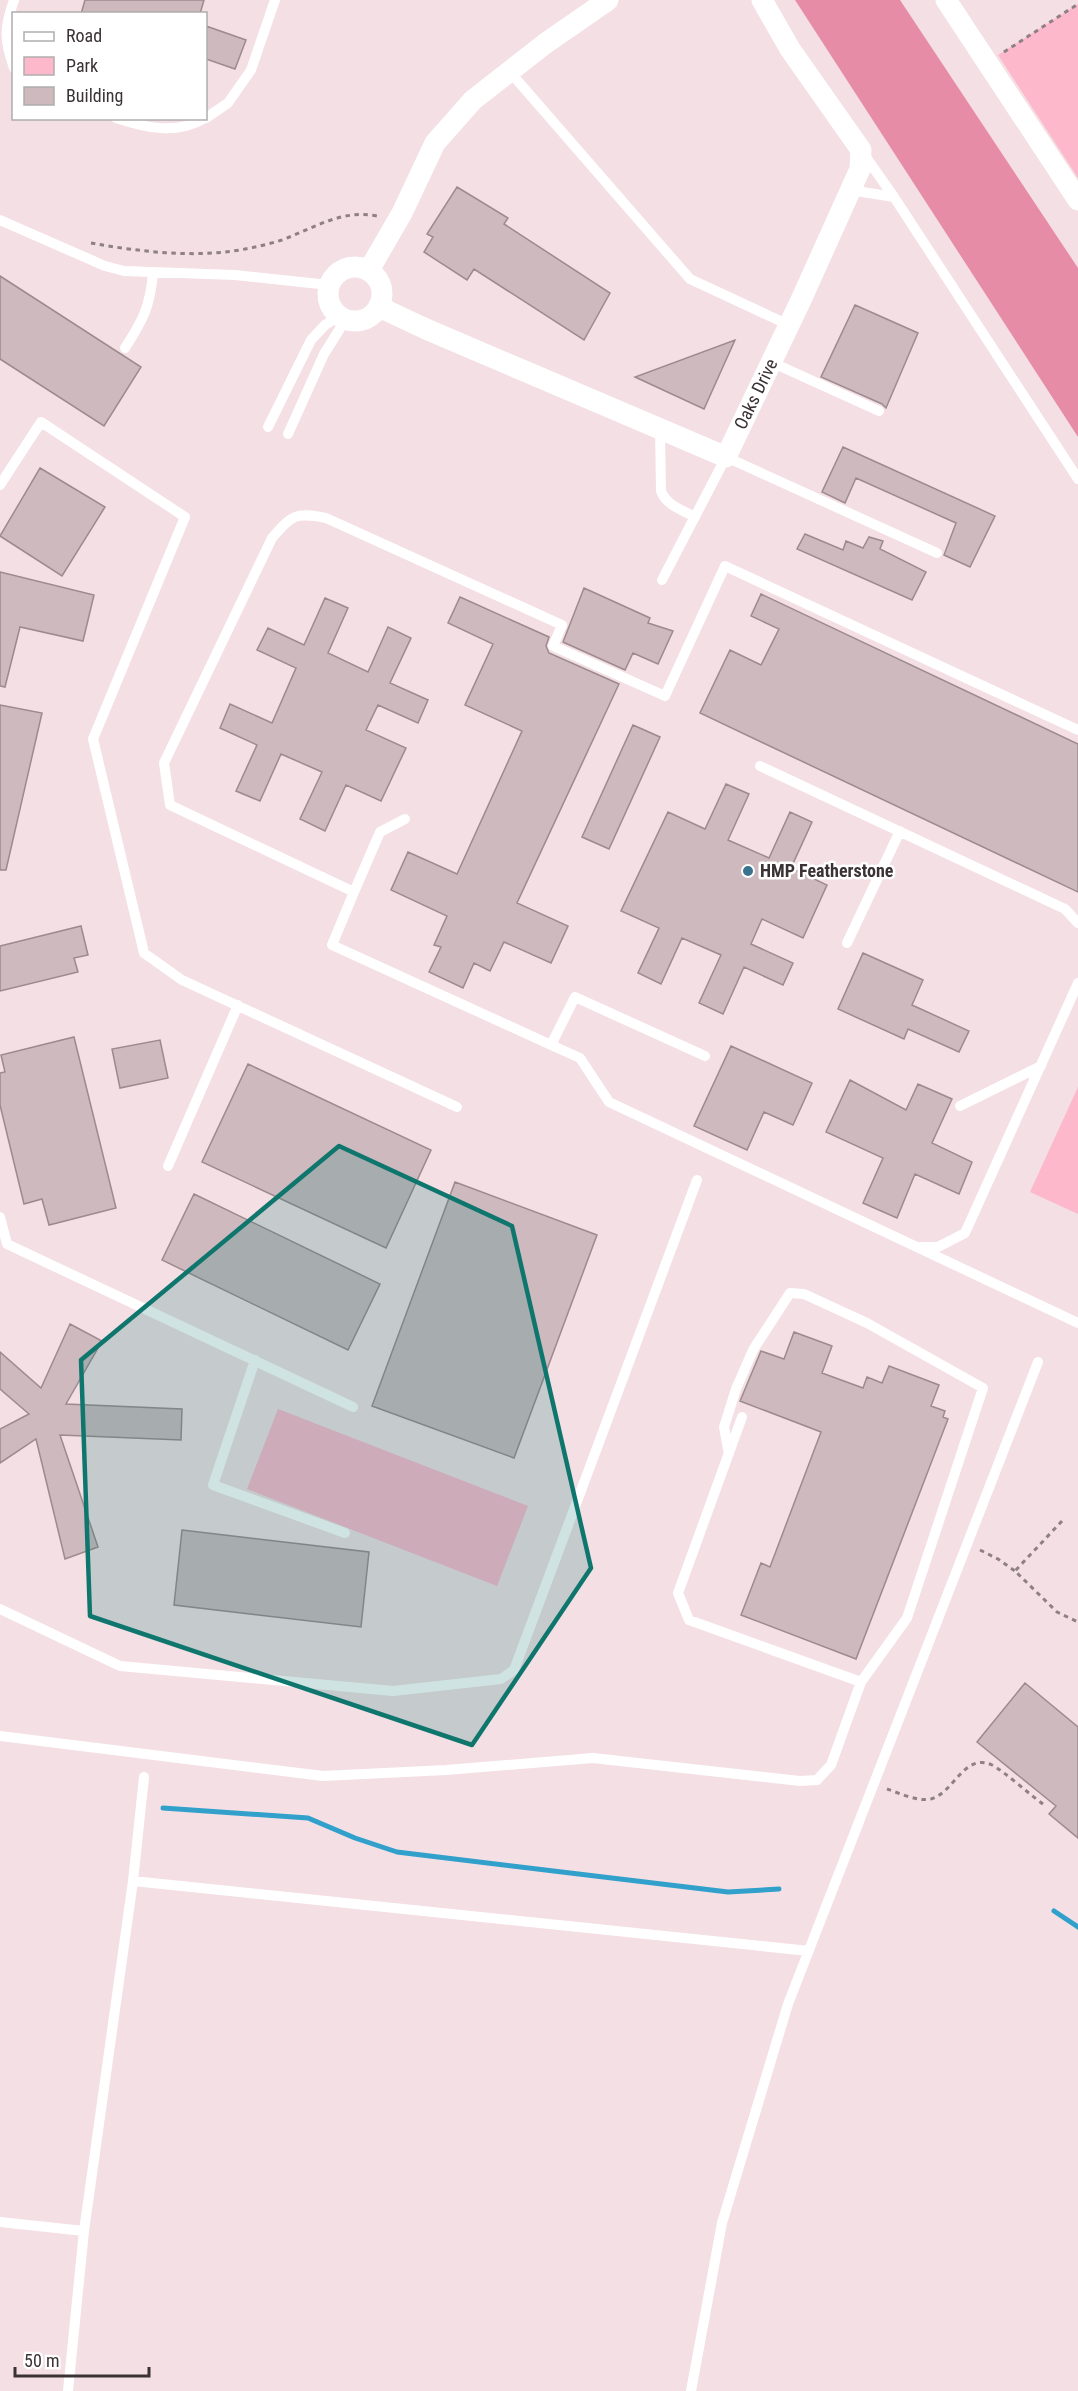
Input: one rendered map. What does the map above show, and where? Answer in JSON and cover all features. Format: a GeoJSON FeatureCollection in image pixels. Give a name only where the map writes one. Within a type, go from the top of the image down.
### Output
{"type":"FeatureCollection","features":[{"type":"Feature","properties":{"kind":"street"},"geometry":{"type":"LineString","coordinates":[[369,270],[398,221],[435,143],[473,100],[608,0]]}},
{"type":"Feature","properties":{"kind":"street"},"geometry":{"type":"LineString","coordinates":[[762,0],[790,48],[861,150]]}},
{"type":"Feature","properties":{"kind":"street"},"geometry":{"type":"LineString","coordinates":[[946,0],[1078,200]]}},
{"type":"Feature","properties":{"kind":"street","name":"Oaks Drive"},"geometry":{"type":"LineString","coordinates":[[726,457],[860,169],[861,150]]}},
{"type":"Feature","properties":{"kind":"street"},"geometry":{"type":"LineString","coordinates":[[361,267],[369,270],[380,283],[382,299],[375,313],[362,320],[342,318],[332,309],[328,300],[329,285],[337,273],[344,269],[361,267]]}},
{"type":"Feature","properties":{"kind":"street"},"geometry":{"type":"LineString","coordinates":[[379,307],[726,457]]}},
{"type":"Feature","properties":{"kind":"lane"},"geometry":{"type":"LineString","coordinates":[[12,62],[5,42],[9,14],[14,0]]}},
{"type":"Feature","properties":{"kind":"lane"},"geometry":{"type":"LineString","coordinates":[[207,117],[228,104],[250,70],[275,0]]}},
{"type":"Feature","properties":{"kind":"lane"},"geometry":{"type":"LineString","coordinates":[[510,72],[690,279],[789,325]]}},
{"type":"Feature","properties":{"kind":"lane"},"geometry":{"type":"LineString","coordinates":[[122,120],[141,127],[173,130],[200,120]]}},
{"type":"Feature","properties":{"kind":"lane"},"geometry":{"type":"LineString","coordinates":[[861,150],[1078,479]]}},
{"type":"Feature","properties":{"kind":"lane"},"geometry":{"type":"LineString","coordinates":[[850,190],[894,197]]}},
{"type":"Feature","properties":{"kind":"lane"},"geometry":{"type":"LineString","coordinates":[[0,220],[124,272],[235,275],[329,285]]}},
{"type":"Feature","properties":{"kind":"lane"},"geometry":{"type":"LineString","coordinates":[[125,348],[145,315],[151,298],[153,273]]}},
{"type":"Feature","properties":{"kind":"lane"},"geometry":{"type":"LineString","coordinates":[[268,427],[311,340],[325,325],[342,318]]}},
{"type":"Feature","properties":{"kind":"lane"},"geometry":{"type":"LineString","coordinates":[[288,434],[342,318]]}},
{"type":"Feature","properties":{"kind":"lane"},"geometry":{"type":"LineString","coordinates":[[771,362],[879,411]]}},
{"type":"Feature","properties":{"kind":"lane"},"geometry":{"type":"LineString","coordinates":[[0,485],[41,422],[185,517],[93,739],[144,952],[182,980],[457,1107]]}},
{"type":"Feature","properties":{"kind":"lane"},"geometry":{"type":"LineString","coordinates":[[660,429],[661,491],[664,498],[695,517]]}},
{"type":"Feature","properties":{"kind":"lane"},"geometry":{"type":"LineString","coordinates":[[662,580],[726,457],[937,553]]}},
{"type":"Feature","properties":{"kind":"lane"},"geometry":{"type":"LineString","coordinates":[[354,892],[170,805],[164,764],[272,537],[288,519],[306,514],[326,518],[562,625],[553,646],[665,696],[725,566],[1078,730]]}},
{"type":"Feature","properties":{"kind":"lane"},"geometry":{"type":"LineString","coordinates":[[760,766],[1065,909],[1078,923]]}},
{"type":"Feature","properties":{"kind":"lane"},"geometry":{"type":"LineString","coordinates":[[405,819],[380,832],[332,945],[580,1058],[609,1102],[1078,1323]]}},
{"type":"Feature","properties":{"kind":"lane"},"geometry":{"type":"LineString","coordinates":[[847,943],[900,831]]}},
{"type":"Feature","properties":{"kind":"lane"},"geometry":{"type":"LineString","coordinates":[[917,1247],[938,1247],[965,1233],[1078,983]]}},
{"type":"Feature","properties":{"kind":"lane"},"geometry":{"type":"LineString","coordinates":[[551,1046],[575,997],[705,1056]]}},
{"type":"Feature","properties":{"kind":"lane"},"geometry":{"type":"LineString","coordinates":[[168,1166],[238,1005]]}},
{"type":"Feature","properties":{"kind":"lane"},"geometry":{"type":"LineString","coordinates":[[960,1106],[1041,1066]]}},
{"type":"Feature","properties":{"kind":"lane"},"geometry":{"type":"LineString","coordinates":[[0,1609],[120,1666],[393,1691],[501,1679],[514,1670],[697,1180]]}},
{"type":"Feature","properties":{"kind":"lane"},"geometry":{"type":"LineString","coordinates":[[0,1217],[7,1244],[353,1407]]}},
{"type":"Feature","properties":{"kind":"lane"},"geometry":{"type":"LineString","coordinates":[[0,1736],[323,1776],[446,1770],[593,1758],[800,1781],[817,1780],[831,1765],[861,1682],[907,1618],[983,1388],[867,1323],[804,1294],[790,1293],[753,1350],[736,1389],[724,1427],[729,1454]]}},
{"type":"Feature","properties":{"kind":"lane"},"geometry":{"type":"LineString","coordinates":[[255,1360],[213,1485],[345,1533]]}},
{"type":"Feature","properties":{"kind":"lane"},"geometry":{"type":"LineString","coordinates":[[691,2391],[722,2223],[788,2004],[1038,1362]]}},
{"type":"Feature","properties":{"kind":"lane"},"geometry":{"type":"LineString","coordinates":[[742,1417],[678,1593],[689,1620],[861,1682]]}},
{"type":"Feature","properties":{"kind":"lane"},"geometry":{"type":"LineString","coordinates":[[68,2391],[84,2232],[133,1881],[144,1777]]}},
{"type":"Feature","properties":{"kind":"lane"},"geometry":{"type":"LineString","coordinates":[[133,1881],[809,1951]]}},
{"type":"Feature","properties":{"kind":"lane"},"geometry":{"type":"LineString","coordinates":[[0,2223],[84,2232]]}},
{"type":"Feature","properties":{"kind":"path"},"geometry":{"type":"LineString","coordinates":[[988,63],[1078,4]]}},
{"type":"Feature","properties":{"kind":"path"},"geometry":{"type":"LineString","coordinates":[[84,257],[90,243],[130,250],[160,252],[220,251],[248,249],[280,240],[332,218],[353,214],[373,215],[398,221]]}},
{"type":"Feature","properties":{"kind":"path"},"geometry":{"type":"LineString","coordinates":[[1015,1571],[1062,1521]]}},
{"type":"Feature","properties":{"kind":"path"},"geometry":{"type":"LineString","coordinates":[[967,1544],[999,1559],[1015,1571],[1057,1612],[1078,1622]]}},
{"type":"Feature","properties":{"kind":"path"},"geometry":{"type":"LineString","coordinates":[[873,1785],[915,1798],[930,1799],[940,1795],[965,1769],[978,1763],[991,1765],[1043,1804]]}},
{"type":"Feature","properties":{"kind":"highlighted area"},"geometry":{"type":"Polygon","coordinates":[[[339,1146],[512,1226],[591,1568],[472,1745],[90,1616],[81,1360],[339,1146]]]}},
{"type":"Feature","properties":{"kind":"green space"},"geometry":{"type":"Polygon","coordinates":[[[1078,4],[1078,178],[998,55],[1078,4]]]}},
{"type":"Feature","properties":{"kind":"green space"},"geometry":{"type":"Polygon","coordinates":[[[1078,1087],[1078,1214],[1030,1192],[1078,1087]]]}},
{"type":"Feature","properties":{"kind":"green space"},"geometry":{"type":"Polygon","coordinates":[[[278,1409],[528,1506],[497,1586],[247,1489],[278,1409]]]}},
{"type":"Feature","properties":{"kind":"shaded area"},"geometry":{"type":"Polygon","coordinates":[[[795,0],[900,0],[1078,268],[1078,437],[795,0]]]}},
{"type":"Feature","properties":{"kind":"building"},"geometry":{"type":"Polygon","coordinates":[[[85,0],[204,0],[201,12],[82,12],[85,0]]]}},
{"type":"Feature","properties":{"kind":"building"},"geometry":{"type":"Polygon","coordinates":[[[207,26],[246,40],[235,69],[207,59],[207,26]]]}},
{"type":"Feature","properties":{"kind":"building"},"geometry":{"type":"Polygon","coordinates":[[[457,187],[508,218],[504,224],[610,293],[584,340],[474,269],[467,280],[424,252],[433,237],[427,234],[457,187]]]}},
{"type":"Feature","properties":{"kind":"building"},"geometry":{"type":"Polygon","coordinates":[[[0,276],[141,367],[104,426],[0,359],[0,276]]]}},
{"type":"Feature","properties":{"kind":"building"},"geometry":{"type":"Polygon","coordinates":[[[855,305],[918,333],[886,408],[882,404],[821,377],[855,305]]]}},
{"type":"Feature","properties":{"kind":"building"},"geometry":{"type":"Polygon","coordinates":[[[735,340],[704,409],[635,377],[735,340]]]}},
{"type":"Feature","properties":{"kind":"building"},"geometry":{"type":"Polygon","coordinates":[[[843,447],[995,516],[970,567],[944,555],[956,523],[856,478],[845,503],[822,492],[843,447]]]}},
{"type":"Feature","properties":{"kind":"building"},"geometry":{"type":"Polygon","coordinates":[[[40,468],[105,507],[62,576],[0,536],[40,468]]]}},
{"type":"Feature","properties":{"kind":"building"},"geometry":{"type":"Polygon","coordinates":[[[805,534],[843,550],[846,541],[863,548],[869,537],[883,541],[880,549],[926,572],[912,600],[797,549],[805,534]]]}},
{"type":"Feature","properties":{"kind":"building"},"geometry":{"type":"Polygon","coordinates":[[[0,572],[94,595],[83,641],[20,627],[5,687],[0,686],[0,572]]]}},
{"type":"Feature","properties":{"kind":"building"},"geometry":{"type":"Polygon","coordinates":[[[584,588],[650,618],[648,623],[673,631],[658,664],[633,653],[625,670],[563,642],[584,588]]]}},
{"type":"Feature","properties":{"kind":"building"},"geometry":{"type":"Polygon","coordinates":[[[761,594],[1078,744],[1078,892],[700,713],[730,650],[761,665],[779,629],[751,616],[761,594]]]}},
{"type":"Feature","properties":{"kind":"building"},"geometry":{"type":"Polygon","coordinates":[[[460,597],[549,637],[546,646],[549,653],[619,684],[517,903],[568,926],[551,963],[504,942],[490,971],[474,963],[463,988],[429,972],[441,947],[434,945],[447,916],[391,890],[408,852],[457,874],[522,731],[465,705],[493,644],[448,623],[460,597]]]}},
{"type":"Feature","properties":{"kind":"building"},"geometry":{"type":"Polygon","coordinates":[[[325,598],[348,608],[328,653],[368,672],[388,627],[411,638],[390,683],[428,700],[418,723],[378,705],[366,730],[406,748],[381,801],[346,785],[325,831],[300,819],[322,772],[281,754],[260,801],[236,791],[257,745],[220,728],[230,704],[272,723],[296,668],[257,650],[268,628],[304,645],[325,598]]]}},
{"type":"Feature","properties":{"kind":"building"},"geometry":{"type":"Polygon","coordinates":[[[0,705],[42,713],[6,870],[0,870],[0,705]]]}},
{"type":"Feature","properties":{"kind":"building"},"geometry":{"type":"Polygon","coordinates":[[[633,725],[660,737],[609,849],[582,837],[633,725]]]}},
{"type":"Feature","properties":{"kind":"building"},"geometry":{"type":"Polygon","coordinates":[[[726,784],[749,794],[728,840],[769,858],[790,812],[812,822],[791,868],[827,885],[803,938],[762,919],[751,944],[793,963],[783,985],[744,967],[723,1014],[699,1003],[721,955],[682,938],[661,984],[638,973],[659,928],[621,911],[668,812],[705,829],[726,784]]]}},
{"type":"Feature","properties":{"kind":"building"},"geometry":{"type":"Polygon","coordinates":[[[81,926],[88,955],[74,958],[78,972],[0,991],[0,946],[81,926]]]}},
{"type":"Feature","properties":{"kind":"building"},"geometry":{"type":"Polygon","coordinates":[[[863,953],[923,980],[912,1005],[969,1031],[959,1052],[908,1029],[904,1039],[838,1009],[863,953]]]}},
{"type":"Feature","properties":{"kind":"building"},"geometry":{"type":"Polygon","coordinates":[[[74,1037],[116,1208],[49,1225],[42,1199],[24,1204],[0,1105],[0,1073],[5,1072],[1,1055],[74,1037]]]}},
{"type":"Feature","properties":{"kind":"building"},"geometry":{"type":"Polygon","coordinates":[[[160,1040],[168,1078],[120,1088],[112,1049],[160,1040]]]}},
{"type":"Feature","properties":{"kind":"building"},"geometry":{"type":"Polygon","coordinates":[[[731,1046],[812,1083],[793,1125],[764,1112],[747,1150],[694,1126],[731,1046]]]}},
{"type":"Feature","properties":{"kind":"building"},"geometry":{"type":"Polygon","coordinates":[[[248,1064],[431,1150],[386,1248],[202,1162],[248,1064]]]}},
{"type":"Feature","properties":{"kind":"building"},"geometry":{"type":"Polygon","coordinates":[[[850,1080],[906,1110],[918,1084],[952,1099],[932,1143],[972,1162],[959,1194],[915,1174],[897,1218],[863,1203],[883,1158],[826,1132],[850,1080]]]}},
{"type":"Feature","properties":{"kind":"building"},"geometry":{"type":"Polygon","coordinates":[[[455,1182],[597,1235],[514,1458],[372,1406],[455,1182]]]}},
{"type":"Feature","properties":{"kind":"building"},"geometry":{"type":"Polygon","coordinates":[[[194,1194],[380,1284],[348,1350],[162,1260],[194,1194]]]}},
{"type":"Feature","properties":{"kind":"building"},"geometry":{"type":"Polygon","coordinates":[[[70,1324],[102,1341],[66,1404],[182,1409],[181,1440],[60,1435],[98,1547],[65,1559],[36,1439],[0,1463],[0,1429],[29,1414],[0,1389],[0,1352],[41,1388],[70,1324]]]}},
{"type":"Feature","properties":{"kind":"building"},"geometry":{"type":"Polygon","coordinates":[[[794,1332],[832,1346],[822,1373],[863,1388],[867,1377],[882,1383],[889,1366],[939,1385],[931,1406],[945,1411],[943,1417],[948,1419],[856,1659],[741,1615],[761,1563],[770,1567],[821,1432],[740,1401],[761,1351],[784,1359],[794,1332]]]}},
{"type":"Feature","properties":{"kind":"building"},"geometry":{"type":"Polygon","coordinates":[[[182,1530],[369,1552],[361,1627],[174,1605],[182,1530]]]}},
{"type":"Feature","properties":{"kind":"building"},"geometry":{"type":"Polygon","coordinates":[[[1025,1683],[1078,1727],[1078,1838],[1049,1814],[1056,1806],[977,1742],[1025,1683]]]}},
{"type":"Feature","properties":{"kind":"waterway"},"geometry":{"type":"LineString","coordinates":[[163,1808],[308,1818],[355,1838],[397,1852],[728,1892],[779,1889]]}},
{"type":"Feature","properties":{"kind":"waterway"},"geometry":{"type":"LineString","coordinates":[[1054,1911],[1078,1927]]}},
{"type":"Feature","properties":{"kind":"place","name":"HMP Featherstone"},"geometry":{"type":"Point","coordinates":[748,871]}}]}
